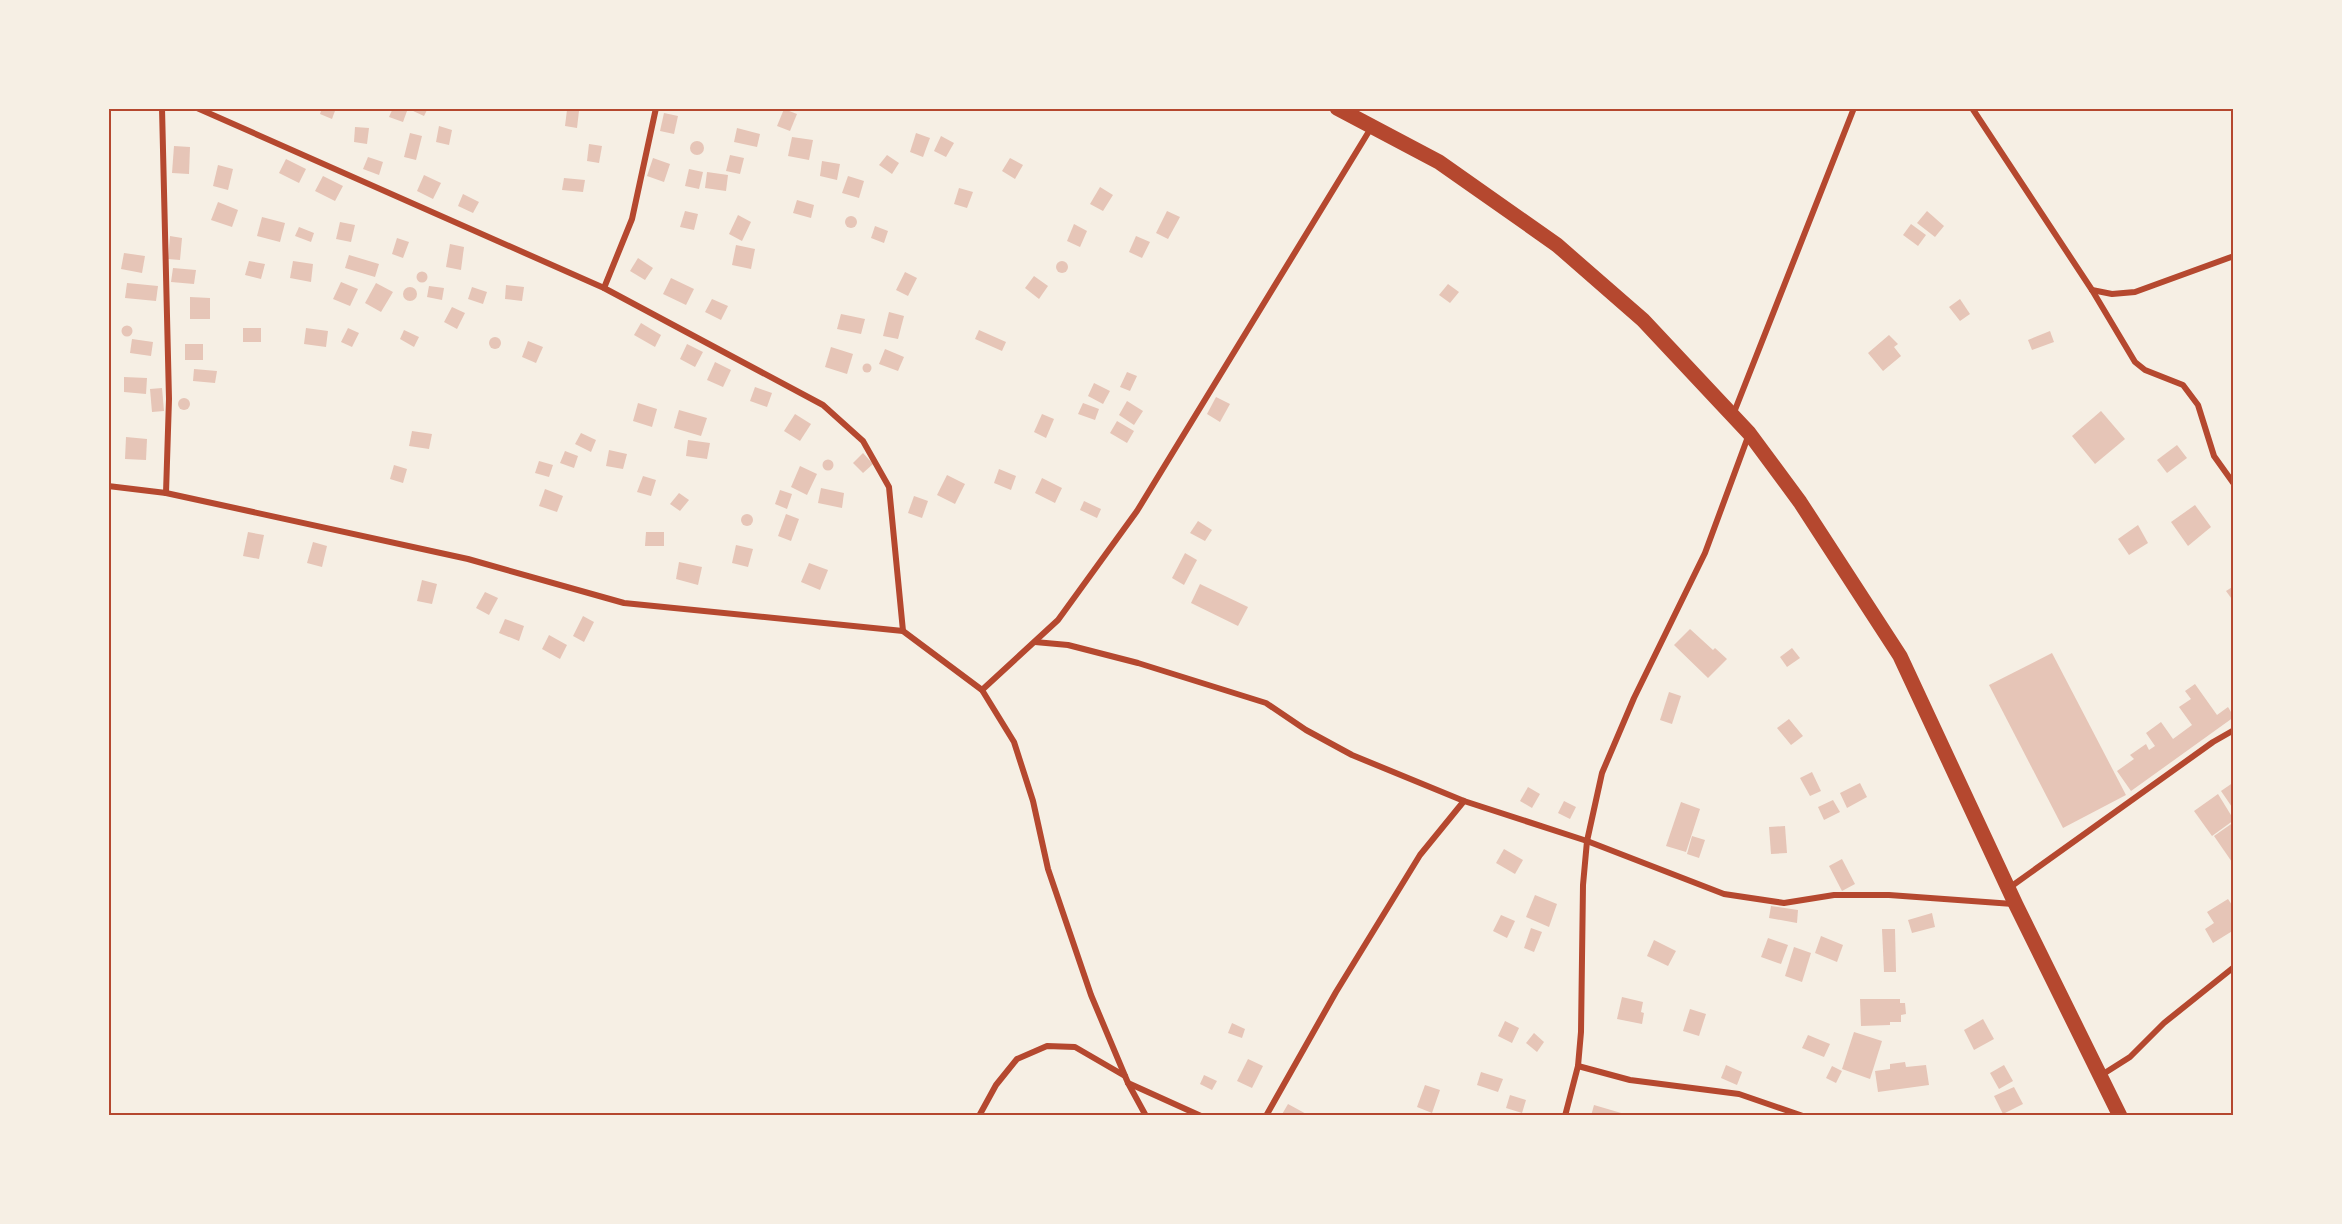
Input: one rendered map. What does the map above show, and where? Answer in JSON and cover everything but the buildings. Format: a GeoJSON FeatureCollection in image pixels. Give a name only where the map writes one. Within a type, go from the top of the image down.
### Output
{"type":"FeatureCollection","features":[{"type":"Feature","properties":{"kind":"main road"},"geometry":{"type":"LineString","coordinates":[[1337,108],[1440,162],[1557,245],[1643,320],[1749,433],[1800,502],[1900,656],[2016,904],[2120,1116]]}},
{"type":"Feature","properties":{"kind":"street"},"geometry":{"type":"LineString","coordinates":[[162,108],[169,399],[166,493]]}},
{"type":"Feature","properties":{"kind":"street"},"geometry":{"type":"LineString","coordinates":[[198,108],[604,288],[823,405],[863,441],[889,487],[903,631]]}},
{"type":"Feature","properties":{"kind":"street"},"geometry":{"type":"LineString","coordinates":[[604,288],[632,219],[656,108]]}},
{"type":"Feature","properties":{"kind":"street"},"geometry":{"type":"LineString","coordinates":[[1733,416],[1854,108]]}},
{"type":"Feature","properties":{"kind":"street"},"geometry":{"type":"LineString","coordinates":[[1972,108],[2092,290],[2135,362],[2145,370],[2183,385],[2198,405],[2214,456],[2234,484]]}},
{"type":"Feature","properties":{"kind":"street"},"geometry":{"type":"LineString","coordinates":[[982,690],[1058,620],[1137,511],[1372,126]]}},
{"type":"Feature","properties":{"kind":"street"},"geometry":{"type":"LineString","coordinates":[[2092,290],[2112,294],[2135,292],[2234,256]]}},
{"type":"Feature","properties":{"kind":"street"},"geometry":{"type":"LineString","coordinates":[[1565,1116],[1578,1066],[1581,1032],[1583,885],[1587,841],[1602,773],[1634,698],[1705,553],[1749,433]]}},
{"type":"Feature","properties":{"kind":"street"},"geometry":{"type":"LineString","coordinates":[[108,486],[166,493],[468,559],[624,603],[903,631],[982,690],[1014,742],[1033,801],[1048,869],[1092,995],[1128,1083],[1146,1116]]}},
{"type":"Feature","properties":{"kind":"street"},"geometry":{"type":"LineString","coordinates":[[1035,642],[1068,645],[1138,663],[1266,704],[1306,730],[1352,755],[1464,801],[1587,841],[1724,894],[1784,903],[1834,896],[1889,895],[2016,904]]}},
{"type":"Feature","properties":{"kind":"street"},"geometry":{"type":"LineString","coordinates":[[2009,888],[2213,742],[2234,730]]}},
{"type":"Feature","properties":{"kind":"street"},"geometry":{"type":"LineString","coordinates":[[1266,1116],[1336,992],[1420,855],[1464,801]]}},
{"type":"Feature","properties":{"kind":"street"},"geometry":{"type":"LineString","coordinates":[[2100,1076],[2130,1057],[2164,1023],[2234,967]]}},
{"type":"Feature","properties":{"kind":"street"},"geometry":{"type":"LineString","coordinates":[[979,1116],[996,1085],[1017,1059],[1047,1046],[1075,1047],[1125,1076]]}},
{"type":"Feature","properties":{"kind":"street"},"geometry":{"type":"LineString","coordinates":[[1578,1066],[1630,1080],[1739,1094],[1803,1116]]}},
{"type":"Feature","properties":{"kind":"street"},"geometry":{"type":"LineString","coordinates":[[1128,1083],[1200,1116]]}}]}
